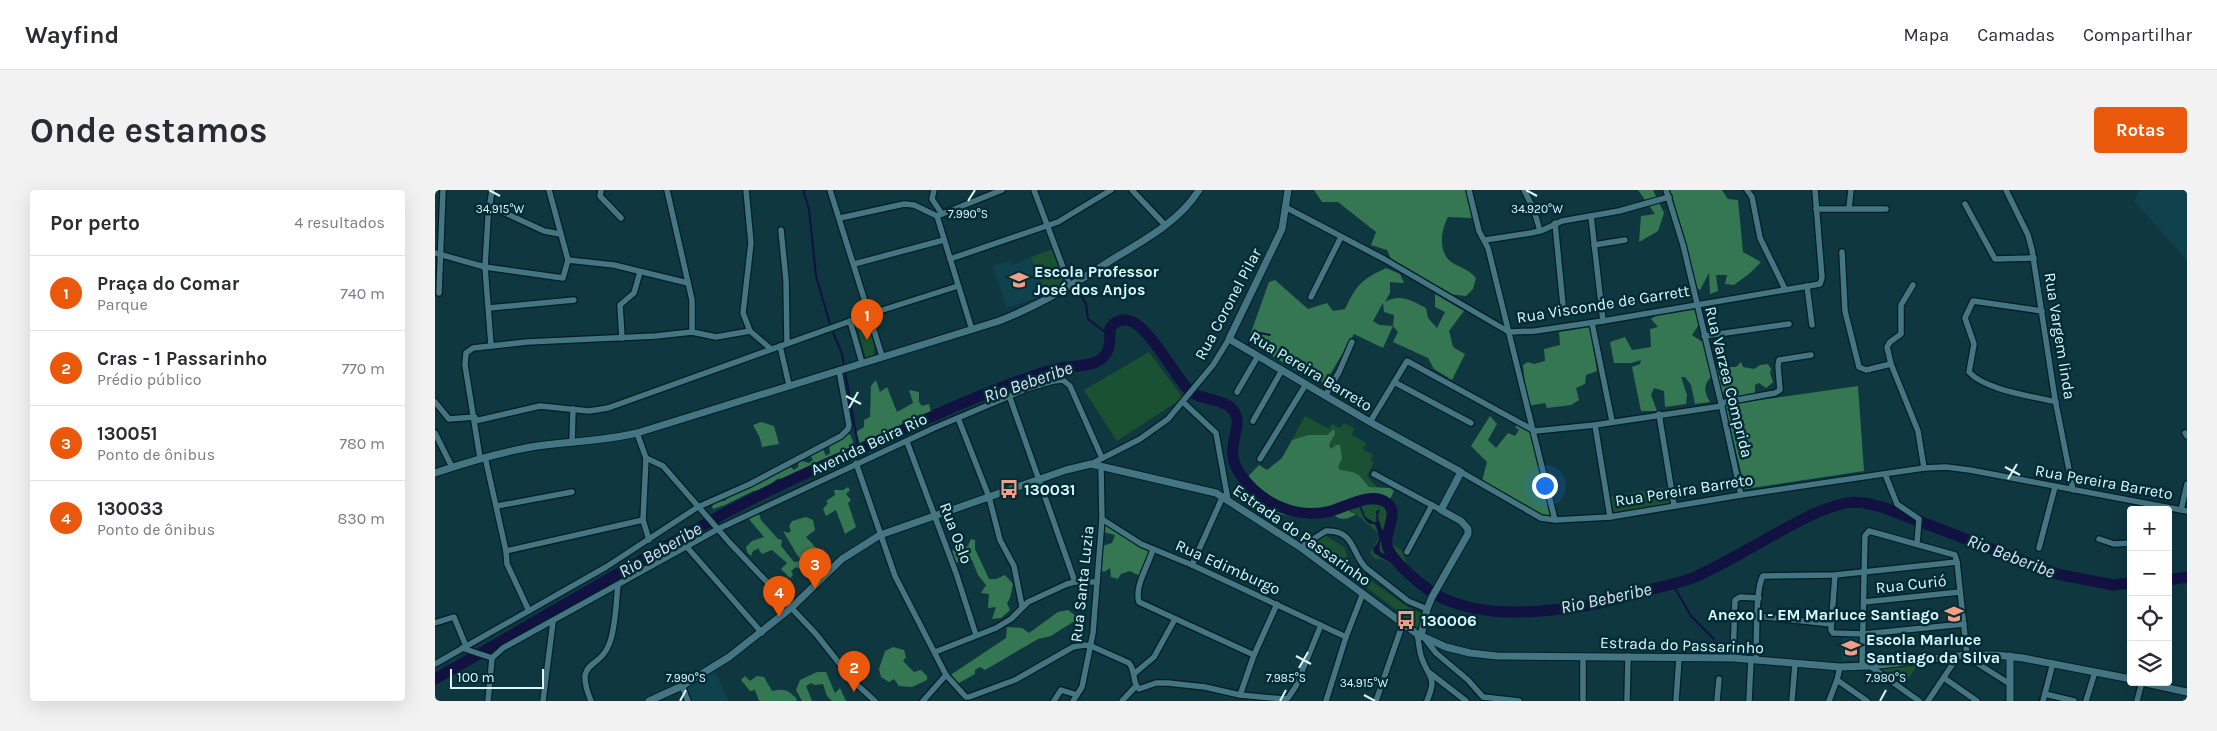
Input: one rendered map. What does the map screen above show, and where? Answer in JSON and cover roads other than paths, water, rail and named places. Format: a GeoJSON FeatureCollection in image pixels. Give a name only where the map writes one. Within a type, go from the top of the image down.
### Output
{"type":"FeatureCollection","features":[{"type":"Feature","properties":{"kind":"street"},"geometry":{"type":"LineString","coordinates":[[439,293],[437,253],[443,190]]}},
{"type":"Feature","properties":{"kind":"street"},"geometry":{"type":"LineString","coordinates":[[491,345],[485,267],[492,190]]}},
{"type":"Feature","properties":{"kind":"street"},"geometry":{"type":"LineString","coordinates":[[437,253],[485,267],[563,278],[568,260],[549,190]]}},
{"type":"Feature","properties":{"kind":"street"},"geometry":{"type":"LineString","coordinates":[[601,190],[600,196],[621,218]]}},
{"type":"Feature","properties":{"kind":"street"},"geometry":{"type":"LineString","coordinates":[[667,190],[693,308],[692,332]]}},
{"type":"Feature","properties":{"kind":"street"},"geometry":{"type":"LineString","coordinates":[[746,190],[751,243],[743,314],[750,331],[771,349]]}},
{"type":"Feature","properties":{"kind":"street"},"geometry":{"type":"LineString","coordinates":[[830,190],[882,356]]}},
{"type":"Feature","properties":{"kind":"street"},"geometry":{"type":"LineString","coordinates":[[935,190],[932,198],[940,215],[944,240],[972,330]]}},
{"type":"Feature","properties":{"kind":"street"},"geometry":{"type":"LineString","coordinates":[[840,218],[904,204],[940,215],[1002,190]]}},
{"type":"Feature","properties":{"kind":"street"},"geometry":{"type":"LineString","coordinates":[[1033,190],[1070,286]]}},
{"type":"Feature","properties":{"kind":"street"},"geometry":{"type":"LineString","coordinates":[[950,259],[1047,227],[1065,219],[1111,190]]}},
{"type":"Feature","properties":{"kind":"street"},"geometry":{"type":"LineString","coordinates":[[1132,190],[1165,225]]}},
{"type":"Feature","properties":{"kind":"street"},"geometry":{"type":"LineString","coordinates":[[435,473],[483,457],[531,447],[610,439],[637,433],[882,356],[972,330],[1032,308],[1165,225],[1187,206],[1199,190]]}},
{"type":"Feature","properties":{"kind":"street","name":"Rua Coronel Pilar"},"geometry":{"type":"LineString","coordinates":[[1102,462],[1140,440],[1168,419],[1213,365],[1229,339],[1277,241],[1287,208],[1288,190]]}},
{"type":"Feature","properties":{"kind":"street"},"geometry":{"type":"LineString","coordinates":[[1469,190],[1479,231],[1485,240],[1535,431],[1555,520]]}},
{"type":"Feature","properties":{"kind":"street"},"geometry":{"type":"LineString","coordinates":[[1524,190],[1534,210],[1540,231]]}},
{"type":"Feature","properties":{"kind":"street","name":"Rua Varzea Comprida"},"geometry":{"type":"LineString","coordinates":[[1666,190],[1683,245],[1722,404],[1741,495]]}},
{"type":"Feature","properties":{"kind":"street"},"geometry":{"type":"LineString","coordinates":[[1747,190],[1752,197],[1760,238],[1785,289]]}},
{"type":"Feature","properties":{"kind":"street"},"geometry":{"type":"LineString","coordinates":[[1812,325],[1807,286],[1822,282],[1815,190]]}},
{"type":"Feature","properties":{"kind":"street"},"geometry":{"type":"LineString","coordinates":[[1849,208],[1851,190]]}},
{"type":"Feature","properties":{"kind":"street","name":"Rua Vargem linda"},"geometry":{"type":"LineString","coordinates":[[2006,190],[2028,235],[2034,258],[2056,402],[2073,490]]}},
{"type":"Feature","properties":{"kind":"street"},"geometry":{"type":"LineString","coordinates":[[1485,240],[1540,231],[1555,223],[1630,208],[1669,197]]}},
{"type":"Feature","properties":{"kind":"street","name":"Rua Vargem linda"},"geometry":{"type":"LineString","coordinates":[[1965,204],[1995,259],[2034,258]]}},
{"type":"Feature","properties":{"kind":"street"},"geometry":{"type":"LineString","coordinates":[[490,206],[543,231],[560,234]]}},
{"type":"Feature","properties":{"kind":"street","name":"Rua Visconde de Garrett"},"geometry":{"type":"LineString","coordinates":[[1287,208],[1384,259],[1509,332],[1592,323],[1807,286]]}},
{"type":"Feature","properties":{"kind":"street"},"geometry":{"type":"LineString","coordinates":[[1816,209],[1886,208]]}},
{"type":"Feature","properties":{"kind":"street"},"geometry":{"type":"LineString","coordinates":[[1591,216],[1603,321]]}},
{"type":"Feature","properties":{"kind":"street"},"geometry":{"type":"LineString","coordinates":[[1555,223],[1563,305]]}},
{"type":"Feature","properties":{"kind":"street"},"geometry":{"type":"LineString","coordinates":[[781,230],[786,280],[787,343]]}},
{"type":"Feature","properties":{"kind":"street"},"geometry":{"type":"LineString","coordinates":[[1311,296],[1341,237]]}},
{"type":"Feature","properties":{"kind":"street"},"geometry":{"type":"LineString","coordinates":[[854,264],[944,240]]}},
{"type":"Feature","properties":{"kind":"street"},"geometry":{"type":"LineString","coordinates":[[1595,245],[1625,240]]}},
{"type":"Feature","properties":{"kind":"street"},"geometry":{"type":"LineString","coordinates":[[1842,252],[1845,311],[1859,367],[1866,370],[1892,367]]}},
{"type":"Feature","properties":{"kind":"street"},"geometry":{"type":"LineString","coordinates":[[568,260],[614,265],[688,283]]}},
{"type":"Feature","properties":{"kind":"street"},"geometry":{"type":"LineString","coordinates":[[622,338],[620,305],[634,293],[640,272]]}},
{"type":"Feature","properties":{"kind":"street"},"geometry":{"type":"LineString","coordinates":[[1913,285],[1901,305],[1901,334],[1890,342],[1887,347],[1892,367],[1918,431],[1924,468]]}},
{"type":"Feature","properties":{"kind":"street"},"geometry":{"type":"LineString","coordinates":[[435,402],[449,419],[475,419],[541,406],[589,411],[609,408],[870,314],[959,286]]}},
{"type":"Feature","properties":{"kind":"street"},"geometry":{"type":"LineString","coordinates":[[489,308],[574,300]]}},
{"type":"Feature","properties":{"kind":"street"},"geometry":{"type":"LineString","coordinates":[[2042,311],[1973,301],[1965,318],[1973,344],[1969,372],[1975,379],[1987,384],[2056,402]]}},
{"type":"Feature","properties":{"kind":"street"},"geometry":{"type":"LineString","coordinates":[[850,321],[862,363]]}},
{"type":"Feature","properties":{"kind":"street"},"geometry":{"type":"LineString","coordinates":[[1592,323],[1611,421]]}},
{"type":"Feature","properties":{"kind":"street"},"geometry":{"type":"LineString","coordinates":[[1704,336],[1789,324]]}},
{"type":"Feature","properties":{"kind":"street"},"geometry":{"type":"LineString","coordinates":[[529,611],[507,564],[497,506],[483,457],[475,419],[465,365],[466,353],[473,348],[491,345],[692,332],[716,337],[750,331]]}},
{"type":"Feature","properties":{"kind":"street","name":"Rua Pereira Barreto"},"geometry":{"type":"LineString","coordinates":[[1229,339],[1370,422],[1541,518],[1555,520],[1610,517],[1674,505],[1924,468],[1958,469],[2153,506]]}},
{"type":"Feature","properties":{"kind":"street"},"geometry":{"type":"LineString","coordinates":[[1325,396],[1339,372],[1352,342]]}},
{"type":"Feature","properties":{"kind":"street"},"geometry":{"type":"LineString","coordinates":[[780,346],[789,385]]}},
{"type":"Feature","properties":{"kind":"street"},"geometry":{"type":"LineString","coordinates":[[1370,422],[1405,362],[1410,361],[1535,431],[1595,425],[1722,404],[1778,392],[1781,386],[1779,360],[1811,355]]}},
{"type":"Feature","properties":{"kind":"street"},"geometry":{"type":"LineString","coordinates":[[1237,392],[1258,356]]}},
{"type":"Feature","properties":{"kind":"street"},"geometry":{"type":"LineString","coordinates":[[435,664],[605,567],[700,509],[841,436],[848,429],[849,417],[843,369]]}},
{"type":"Feature","properties":{"kind":"street"},"geometry":{"type":"LineString","coordinates":[[1253,420],[1282,370]]}},
{"type":"Feature","properties":{"kind":"street","name":"Avenida Beira Rio"},"geometry":{"type":"LineString","coordinates":[[490,657],[686,546],[716,527],[805,490],[856,463],[958,418],[1010,398],[1026,389],[1053,381],[1063,380],[1068,383]]}},
{"type":"Feature","properties":{"kind":"street"},"geometry":{"type":"LineString","coordinates":[[1394,382],[1471,423]]}},
{"type":"Feature","properties":{"kind":"street","name":"Rua Santa Luzia"},"geometry":{"type":"LineString","coordinates":[[1068,383],[1083,412],[1102,462],[1103,519],[1091,646],[1082,686],[1073,701]]}},
{"type":"Feature","properties":{"kind":"street"},"geometry":{"type":"LineString","coordinates":[[1260,459],[1306,384]]}},
{"type":"Feature","properties":{"kind":"street"},"geometry":{"type":"LineString","coordinates":[[1010,398],[1075,582]]}},
{"type":"Feature","properties":{"kind":"street"},"geometry":{"type":"LineString","coordinates":[[1183,402],[1216,433],[1225,498],[1192,565]]}},
{"type":"Feature","properties":{"kind":"street"},"geometry":{"type":"LineString","coordinates":[[572,443],[573,409]]}},
{"type":"Feature","properties":{"kind":"street"},"geometry":{"type":"LineString","coordinates":[[1659,414],[1674,505]]}},
{"type":"Feature","properties":{"kind":"street"},"geometry":{"type":"LineString","coordinates":[[958,418],[989,497],[1000,540],[1015,571],[1017,589],[1022,606]]}},
{"type":"Feature","properties":{"kind":"street"},"geometry":{"type":"LineString","coordinates":[[1595,425],[1610,517]]}},
{"type":"Feature","properties":{"kind":"street"},"geometry":{"type":"LineString","coordinates":[[435,433],[452,468]]}},
{"type":"Feature","properties":{"kind":"street"},"geometry":{"type":"LineString","coordinates":[[637,433],[646,458],[643,520],[649,540]]}},
{"type":"Feature","properties":{"kind":"street","name":"Rua Oslo"},"geometry":{"type":"LineString","coordinates":[[907,442],[956,573],[975,635]]}},
{"type":"Feature","properties":{"kind":"street"},"geometry":{"type":"LineString","coordinates":[[646,458],[663,466],[865,693],[875,701]]}},
{"type":"Feature","properties":{"kind":"street","name":"Estrada do Passarinho"},"geometry":{"type":"LineString","coordinates":[[649,701],[682,686],[712,668],[762,633],[842,559],[880,535],[1040,479],[1102,462],[1138,476],[1208,490],[1225,498],[1300,547],[1422,637],[1446,647],[1484,655],[1733,658],[1840,667],[1870,666],[1963,655],[2010,656],[2127,678]]}},
{"type":"Feature","properties":{"kind":"street"},"geometry":{"type":"LineString","coordinates":[[856,463],[895,576],[946,675],[962,694],[969,699],[1006,684],[1073,648],[1084,645],[1123,659],[1133,667],[1136,686],[1141,690],[1156,683],[1168,683],[1205,687],[1240,695],[1288,700],[1321,625]]}},
{"type":"Feature","properties":{"kind":"street"},"geometry":{"type":"LineString","coordinates":[[1441,510],[1461,472]]}},
{"type":"Feature","properties":{"kind":"street"},"geometry":{"type":"LineString","coordinates":[[1374,474],[1441,510],[1466,526],[1468,534],[1427,609],[1422,637],[1422,659],[1432,678],[1431,690],[1427,701]]}},
{"type":"Feature","properties":{"kind":"street"},"geometry":{"type":"LineString","coordinates":[[1885,474],[1897,504],[1919,520],[1917,543]]}},
{"type":"Feature","properties":{"kind":"street"},"geometry":{"type":"LineString","coordinates":[[2184,511],[2187,484]]}},
{"type":"Feature","properties":{"kind":"street"},"geometry":{"type":"LineString","coordinates":[[2039,548],[2055,487]]}},
{"type":"Feature","properties":{"kind":"street"},"geometry":{"type":"LineString","coordinates":[[497,506],[572,492]]}},
{"type":"Feature","properties":{"kind":"street"},"geometry":{"type":"LineString","coordinates":[[1407,552],[1432,505]]}},
{"type":"Feature","properties":{"kind":"street","name":"Rua Edimburgo"},"geometry":{"type":"LineString","coordinates":[[1103,519],[1128,537],[1346,636]]}},
{"type":"Feature","properties":{"kind":"street"},"geometry":{"type":"LineString","coordinates":[[506,550],[643,520]]}},
{"type":"Feature","properties":{"kind":"street"},"geometry":{"type":"LineString","coordinates":[[1300,547],[1326,531],[1332,530],[1345,535],[1365,568],[1408,601],[1427,609]]}},
{"type":"Feature","properties":{"kind":"street"},"geometry":{"type":"LineString","coordinates":[[1862,666],[1866,532],[1953,552],[1957,562],[1964,624],[1963,655],[1927,701]]}},
{"type":"Feature","properties":{"kind":"street"},"geometry":{"type":"LineString","coordinates":[[2099,539],[2114,544],[2127,543]]}},
{"type":"Feature","properties":{"kind":"street"},"geometry":{"type":"LineString","coordinates":[[1311,555],[1312,540]]}},
{"type":"Feature","properties":{"kind":"street"},"geometry":{"type":"LineString","coordinates":[[686,546],[762,633]]}},
{"type":"Feature","properties":{"kind":"street"},"geometry":{"type":"LineString","coordinates":[[1153,549],[1138,597],[1139,602],[1254,655]]}},
{"type":"Feature","properties":{"kind":"street"},"geometry":{"type":"LineString","coordinates":[[1749,701],[1759,598],[1763,576],[1766,574],[1835,575],[1957,562]]}},
{"type":"Feature","properties":{"kind":"street"},"geometry":{"type":"LineString","coordinates":[[1835,575],[1831,624],[1833,633],[1864,634],[1964,624]]}},
{"type":"Feature","properties":{"kind":"street"},"geometry":{"type":"LineString","coordinates":[[935,652],[1002,625],[1017,613],[1022,606],[1075,582],[1097,582]]}},
{"type":"Feature","properties":{"kind":"street"},"geometry":{"type":"LineString","coordinates":[[591,701],[585,680],[585,672],[590,665],[604,654],[610,641],[618,585]]}},
{"type":"Feature","properties":{"kind":"street","name":"Rua Curió"},"geometry":{"type":"LineString","coordinates":[[1864,602],[1960,592]]}},
{"type":"Feature","properties":{"kind":"street"},"geometry":{"type":"LineString","coordinates":[[1326,701],[1346,636],[1363,593]]}},
{"type":"Feature","properties":{"kind":"street"},"geometry":{"type":"LineString","coordinates":[[1733,658],[1737,597],[1759,598]]}},
{"type":"Feature","properties":{"kind":"street"},"geometry":{"type":"LineString","coordinates":[[1240,695],[1254,655],[1277,604]]}},
{"type":"Feature","properties":{"kind":"street"},"geometry":{"type":"LineString","coordinates":[[1758,616],[1831,624]]}},
{"type":"Feature","properties":{"kind":"street"},"geometry":{"type":"LineString","coordinates":[[435,623],[453,617],[466,648],[490,657],[489,701]]}},
{"type":"Feature","properties":{"kind":"street"},"geometry":{"type":"LineString","coordinates":[[1135,673],[1155,658],[1175,619]]}},
{"type":"Feature","properties":{"kind":"street"},"geometry":{"type":"LineString","coordinates":[[543,701],[553,622]]}},
{"type":"Feature","properties":{"kind":"street"},"geometry":{"type":"LineString","coordinates":[[1376,701],[1403,623]]}},
{"type":"Feature","properties":{"kind":"street"},"geometry":{"type":"LineString","coordinates":[[1422,637],[1436,653],[1468,680],[1482,698],[1519,701]]}},
{"type":"Feature","properties":{"kind":"street"},"geometry":{"type":"LineString","coordinates":[[1963,655],[2009,684]]}},
{"type":"Feature","properties":{"kind":"street"},"geometry":{"type":"LineString","coordinates":[[1583,656],[1583,701]]}},
{"type":"Feature","properties":{"kind":"street"},"geometry":{"type":"LineString","coordinates":[[1627,701],[1628,656]]}},
{"type":"Feature","properties":{"kind":"street"},"geometry":{"type":"LineString","coordinates":[[2010,656],[2010,701]]}},
{"type":"Feature","properties":{"kind":"street"},"geometry":{"type":"LineString","coordinates":[[1676,701],[1679,658]]}},
{"type":"Feature","properties":{"kind":"street"},"geometry":{"type":"LineString","coordinates":[[1792,701],[1795,664]]}},
{"type":"Feature","properties":{"kind":"street"},"geometry":{"type":"LineString","coordinates":[[2043,701],[2053,664]]}},
{"type":"Feature","properties":{"kind":"street"},"geometry":{"type":"LineString","coordinates":[[1870,666],[1919,701]]}},
{"type":"Feature","properties":{"kind":"street"},"geometry":{"type":"LineString","coordinates":[[1829,701],[1840,667]]}},
{"type":"Feature","properties":{"kind":"street"},"geometry":{"type":"LineString","coordinates":[[2086,701],[2095,672]]}},
{"type":"Feature","properties":{"kind":"street"},"geometry":{"type":"LineString","coordinates":[[1430,673],[1466,701]]}},
{"type":"Feature","properties":{"kind":"street"},"geometry":{"type":"LineString","coordinates":[[923,701],[946,675]]}},
{"type":"Feature","properties":{"kind":"street"},"geometry":{"type":"LineString","coordinates":[[1944,678],[1977,701]]}},
{"type":"Feature","properties":{"kind":"street"},"geometry":{"type":"LineString","coordinates":[[1717,701],[1719,679]]}},
{"type":"Feature","properties":{"kind":"street"},"geometry":{"type":"LineString","coordinates":[[1837,680],[1867,701]]}},
{"type":"Feature","properties":{"kind":"street"},"geometry":{"type":"LineString","coordinates":[[682,686],[688,701]]}},
{"type":"Feature","properties":{"kind":"street"},"geometry":{"type":"LineString","coordinates":[[1122,701],[1136,686]]}},
{"type":"Feature","properties":{"kind":"street"},"geometry":{"type":"LineString","coordinates":[[2137,701],[2141,686]]}},
{"type":"Feature","properties":{"kind":"street"},"geometry":{"type":"LineString","coordinates":[[2160,686],[2187,692]]}},
{"type":"Feature","properties":{"kind":"street"},"geometry":{"type":"LineString","coordinates":[[1053,701],[1061,690],[1077,695]]}},
{"type":"Feature","properties":{"kind":"street"},"geometry":{"type":"LineString","coordinates":[[865,693],[866,701]]}},
{"type":"Feature","properties":{"kind":"street"},"geometry":{"type":"LineString","coordinates":[[2045,694],[2075,701]]}},
{"type":"Feature","properties":{"kind":"waterway"},"geometry":{"type":"LineString","coordinates":[[803,190],[809,209],[816,276],[830,324]]}},
{"type":"Feature","properties":{"kind":"waterway"},"geometry":{"type":"LineString","coordinates":[[1136,190],[1164,219]]}},
{"type":"Feature","properties":{"kind":"waterway"},"geometry":{"type":"LineString","coordinates":[[1274,253],[1280,241]]}},
{"type":"Feature","properties":{"kind":"waterway"},"geometry":{"type":"LineString","coordinates":[[1058,247],[1061,253]]}},
{"type":"Feature","properties":{"kind":"waterway"},"geometry":{"type":"LineString","coordinates":[[1065,265],[1072,281]]}},
{"type":"Feature","properties":{"kind":"waterway"},"geometry":{"type":"LineString","coordinates":[[1075,285],[1086,304],[1088,319],[1110,336]]}},
{"type":"Feature","properties":{"kind":"waterway"},"geometry":{"type":"LineString","coordinates":[[1234,337],[1255,293]]}},
{"type":"Feature","properties":{"kind":"waterway","name":"Rio Beberibe"},"geometry":{"type":"LineString","coordinates":[[435,679],[716,518],[769,491],[992,391],[1055,369],[1095,363],[1104,357],[1108,350],[1110,328],[1121,320],[1132,322],[1143,330],[1191,392],[1221,402],[1235,413],[1237,419],[1233,447],[1235,465],[1248,484],[1258,493],[1280,507],[1305,513],[1331,511],[1367,499],[1381,500],[1387,503],[1391,507],[1392,512],[1387,545],[1394,558],[1415,579],[1435,594],[1452,602],[1470,607],[1508,612],[1567,609],[1601,603],[1678,583],[1707,571],[1816,513],[1853,502],[1885,508],[2057,574],[2113,585],[2127,583]]}},
{"type":"Feature","properties":{"kind":"waterway"},"geometry":{"type":"LineString","coordinates":[[833,332],[842,354],[859,451]]}},
{"type":"Feature","properties":{"kind":"waterway"},"geometry":{"type":"LineString","coordinates":[[1248,345],[1260,333],[1270,335]]}},
{"type":"Feature","properties":{"kind":"waterway","name":"Rio Beberibe"},"geometry":{"type":"LineString","coordinates":[[2172,579],[2187,577]]}},
{"type":"Feature","properties":{"kind":"waterway"},"geometry":{"type":"LineString","coordinates":[[1672,583],[1691,616],[1714,639]]}},
{"type":"Feature","properties":{"kind":"waterway"},"geometry":{"type":"LineString","coordinates":[[1974,659],[2002,659]]}},
{"type":"Feature","properties":{"kind":"waterway"},"geometry":{"type":"LineString","coordinates":[[1931,663],[1949,661]]}},
{"type":"Feature","properties":{"kind":"waterway"},"geometry":{"type":"LineString","coordinates":[[2043,688],[2049,667]]}},
{"type":"Feature","properties":{"kind":"waterway"},"geometry":{"type":"LineString","coordinates":[[2039,701],[2040,697]]}},
{"type":"Feature","properties":{"kind":"place","name":"Escola Professor José dos Anjos"},"geometry":{"type":"Point","coordinates":[1019,280]}},
{"type":"Feature","properties":{"kind":"place","name":"Praça do Comar"},"geometry":{"type":"Point","coordinates":[867,340]}},
{"type":"Feature","properties":{"kind":"place","name":"130031"},"geometry":{"type":"Point","coordinates":[1009,489]}},
{"type":"Feature","properties":{"kind":"place","name":"130051"},"geometry":{"type":"Point","coordinates":[815,589]}},
{"type":"Feature","properties":{"kind":"place","name":"Anexo I - EM Marluce Santiago"},"geometry":{"type":"Point","coordinates":[1954,614]}},
{"type":"Feature","properties":{"kind":"place","name":"130033"},"geometry":{"type":"Point","coordinates":[779,617]}},
{"type":"Feature","properties":{"kind":"place","name":"130006"},"geometry":{"type":"Point","coordinates":[1406,620]}},
{"type":"Feature","properties":{"kind":"place","name":"Escola Marluce Santiago da Silva"},"geometry":{"type":"Point","coordinates":[1851,648]}},
{"type":"Feature","properties":{"kind":"place","name":"Cras - 1 Passarinho"},"geometry":{"type":"Point","coordinates":[854,692]}}]}
